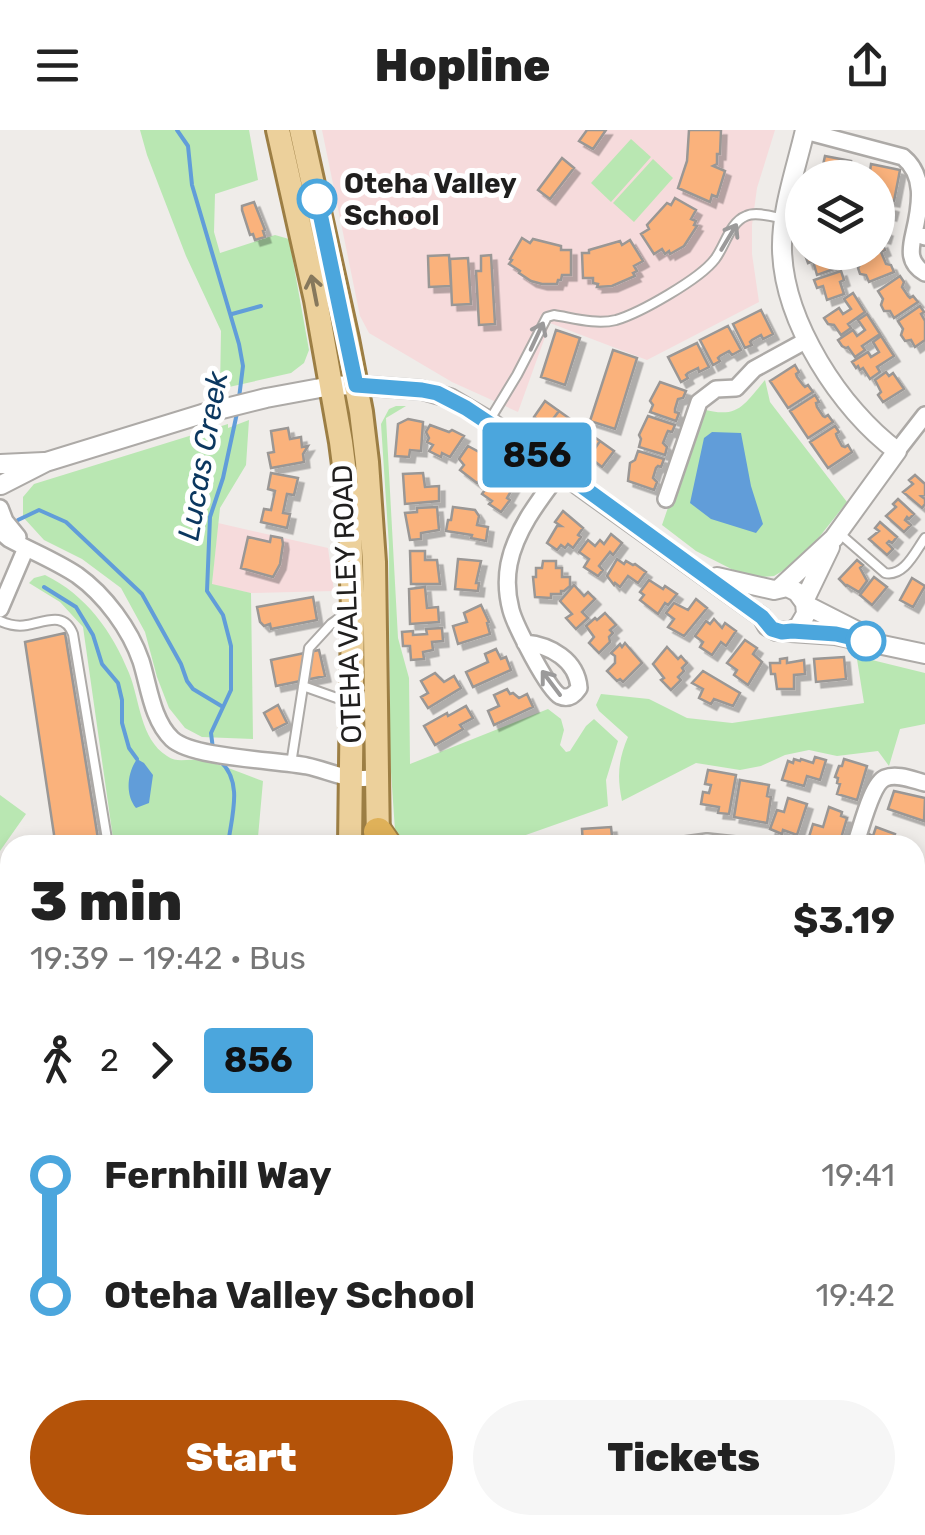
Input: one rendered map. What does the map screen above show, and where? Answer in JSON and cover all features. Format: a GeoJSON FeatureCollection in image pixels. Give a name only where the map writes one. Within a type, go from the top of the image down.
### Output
{"type":"FeatureCollection","features":[{"type":"Feature","properties":{"kind":"main road","name":"OTEHA VALLEY ROAD"},"geometry":{"type":"LineString","coordinates":[[278,130],[309,266],[346,481],[353,608],[352,703],[360,771],[379,835]]}},
{"type":"Feature","properties":{"kind":"main road","name":"OTEHA VALLEY ROAD"},"geometry":{"type":"LineString","coordinates":[[302,130],[356,385],[367,462],[374,562],[360,771],[351,835]]}},
{"type":"Feature","properties":{"kind":"street"},"geometry":{"type":"LineString","coordinates":[[897,451],[857,415],[806,340],[788,290],[782,252],[784,219],[805,130],[913,163],[923,178],[924,189],[920,235],[910,249],[911,260],[925,273]]}},
{"type":"Feature","properties":{"kind":"street"},"geometry":{"type":"LineString","coordinates":[[666,499],[699,402],[716,389],[736,388],[754,369],[806,340]]}},
{"type":"Feature","properties":{"kind":"street"},"geometry":{"type":"LineString","coordinates":[[0,483],[46,462],[266,398],[356,385],[437,393],[489,421],[561,471],[762,617],[772,629],[836,634],[925,654]]}},
{"type":"Feature","properties":{"kind":"street"},"geometry":{"type":"LineString","coordinates":[[792,631],[806,614],[805,603],[837,535],[925,415]]}},
{"type":"Feature","properties":{"kind":"street"},"geometry":{"type":"LineString","coordinates":[[0,464],[46,462]]}},
{"type":"Feature","properties":{"kind":"street"},"geometry":{"type":"LineString","coordinates":[[525,643],[510,608],[509,563],[520,531],[561,471]]}},
{"type":"Feature","properties":{"kind":"street"},"geometry":{"type":"LineString","coordinates":[[0,508],[26,548]]}},
{"type":"Feature","properties":{"kind":"street"},"geometry":{"type":"LineString","coordinates":[[0,531],[74,573],[114,613],[136,648],[152,703],[165,731],[178,744],[225,755],[360,771]]}},
{"type":"Feature","properties":{"kind":"street"},"geometry":{"type":"LineString","coordinates":[[762,617],[764,598],[837,535]]}},
{"type":"Feature","properties":{"kind":"street"},"geometry":{"type":"LineString","coordinates":[[0,608],[26,548]]}},
{"type":"Feature","properties":{"kind":"street"},"geometry":{"type":"LineString","coordinates":[[698,570],[728,582],[792,589],[805,603],[840,624],[896,647]]}},
{"type":"Feature","properties":{"kind":"street"},"geometry":{"type":"LineString","coordinates":[[859,835],[880,780],[901,776],[925,783]]}},
{"type":"Feature","properties":{"kind":"lane"},"geometry":{"type":"LineString","coordinates":[[489,421],[547,318],[554,315],[616,320],[698,276],[745,216],[784,219]]}},
{"type":"Feature","properties":{"kind":"lane"},"geometry":{"type":"LineString","coordinates":[[837,535],[891,575],[900,572],[925,538]]}},
{"type":"Feature","properties":{"kind":"lane"},"geometry":{"type":"LineString","coordinates":[[300,765],[303,686],[309,648],[353,608]]}},
{"type":"Feature","properties":{"kind":"lane"},"geometry":{"type":"LineString","coordinates":[[0,621],[20,626],[52,620],[70,626],[106,835]]}},
{"type":"Feature","properties":{"kind":"lane"},"geometry":{"type":"LineString","coordinates":[[303,686],[352,703]]}},
{"type":"Feature","properties":{"kind":"shaded area","name":"Oteha Valley School"},"geometry":{"type":"Polygon","coordinates":[[[322,130],[775,130],[757,188],[752,225],[759,302],[647,360],[550,323],[518,412],[452,382],[369,333],[360,316],[322,130]]]}},
{"type":"Feature","properties":{"kind":"shaded area"},"geometry":{"type":"Polygon","coordinates":[[[218,523],[328,548],[334,591],[251,593],[212,585],[218,523]]]}},
{"type":"Feature","properties":{"kind":"green space"},"geometry":{"type":"Polygon","coordinates":[[[140,130],[249,130],[258,180],[215,194],[214,232],[220,253],[275,235],[289,239],[309,350],[304,363],[291,373],[220,389],[221,331],[186,256],[140,130]]]}},
{"type":"Feature","properties":{"kind":"green space"},"geometry":{"type":"Polygon","coordinates":[[[631,139],[651,157],[611,202],[591,183],[631,139]]]}},
{"type":"Feature","properties":{"kind":"green space"},"geometry":{"type":"Polygon","coordinates":[[[653,159],[673,178],[634,222],[613,203],[653,159]]]}},
{"type":"Feature","properties":{"kind":"green space"},"geometry":{"type":"Polygon","coordinates":[[[765,380],[770,402],[847,502],[801,560],[774,576],[749,578],[696,551],[662,525],[702,409],[724,412],[739,408],[765,380]]]}},
{"type":"Feature","properties":{"kind":"green space"},"geometry":{"type":"Polygon","coordinates":[[[406,406],[386,418],[398,638],[409,678],[410,764],[548,709],[561,719],[564,730],[560,745],[566,752],[594,719],[618,741],[606,780],[608,806],[526,835],[395,835],[390,757],[389,546],[381,424],[389,409],[406,406]]]}},
{"type":"Feature","properties":{"kind":"green space"},"geometry":{"type":"Polygon","coordinates":[[[249,420],[246,465],[220,508],[212,584],[251,593],[253,739],[202,737],[185,728],[169,708],[145,632],[121,588],[82,559],[44,540],[23,517],[23,497],[34,484],[249,420]]]}},
{"type":"Feature","properties":{"kind":"green space"},"geometry":{"type":"Polygon","coordinates":[[[45,575],[60,583],[106,629],[129,673],[146,729],[158,749],[174,759],[213,763],[263,781],[258,835],[113,835],[83,627],[60,602],[29,583],[45,575]]]}},
{"type":"Feature","properties":{"kind":"green space"},"geometry":{"type":"Polygon","coordinates":[[[856,653],[925,673],[925,724],[900,729],[889,766],[878,751],[837,756],[809,750],[740,770],[696,763],[622,801],[619,769],[628,737],[599,711],[596,705],[601,694],[649,699],[687,718],[732,723],[864,703],[856,653]]]}},
{"type":"Feature","properties":{"kind":"green space"},"geometry":{"type":"Polygon","coordinates":[[[0,795],[26,814],[11,835],[0,835],[0,795]]]}},
{"type":"Feature","properties":{"kind":"water"},"geometry":{"type":"Polygon","coordinates":[[[712,432],[741,433],[763,524],[756,533],[711,519],[690,503],[704,438],[712,432]]]}},
{"type":"Feature","properties":{"kind":"water"},"geometry":{"type":"Polygon","coordinates":[[[137,759],[153,775],[149,803],[136,808],[129,784],[137,759]]]}},
{"type":"Feature","properties":{"kind":"building"},"geometry":{"type":"Polygon","coordinates":[[[587,130],[606,130],[593,149],[579,141],[587,130]]]}},
{"type":"Feature","properties":{"kind":"building"},"geometry":{"type":"Polygon","coordinates":[[[689,130],[721,130],[720,154],[713,166],[725,171],[717,197],[712,195],[710,202],[678,188],[687,161],[689,130]]]}},
{"type":"Feature","properties":{"kind":"building"},"geometry":{"type":"Polygon","coordinates":[[[562,158],[574,168],[550,199],[538,190],[562,158]]]}},
{"type":"Feature","properties":{"kind":"building"},"geometry":{"type":"Polygon","coordinates":[[[895,169],[900,170],[895,196],[895,169]]]}},
{"type":"Feature","properties":{"kind":"building"},"geometry":{"type":"Polygon","coordinates":[[[675,198],[696,210],[691,219],[697,226],[684,246],[670,254],[662,249],[654,254],[641,234],[675,198]]]}},
{"type":"Feature","properties":{"kind":"building"},"geometry":{"type":"Polygon","coordinates":[[[254,202],[265,230],[265,237],[255,240],[242,210],[242,206],[254,202]]]}},
{"type":"Feature","properties":{"kind":"building"},"geometry":{"type":"Polygon","coordinates":[[[522,238],[571,250],[571,275],[562,275],[557,284],[542,284],[519,273],[509,264],[522,238]]]}},
{"type":"Feature","properties":{"kind":"building"},"geometry":{"type":"Polygon","coordinates":[[[630,240],[643,261],[634,266],[635,276],[612,286],[597,287],[593,278],[583,278],[582,253],[630,240]]]}},
{"type":"Feature","properties":{"kind":"building"},"geometry":{"type":"Polygon","coordinates":[[[449,255],[451,286],[429,287],[428,256],[449,255]]]}},
{"type":"Feature","properties":{"kind":"building"},"geometry":{"type":"Polygon","coordinates":[[[491,255],[495,324],[479,325],[476,271],[481,271],[481,256],[491,255]]]}},
{"type":"Feature","properties":{"kind":"building"},"geometry":{"type":"Polygon","coordinates":[[[468,258],[471,304],[452,305],[450,259],[468,258]]]}},
{"type":"Feature","properties":{"kind":"building"},"geometry":{"type":"Polygon","coordinates":[[[859,270],[894,272],[869,282],[866,275],[859,270]]]}},
{"type":"Feature","properties":{"kind":"building"},"geometry":{"type":"Polygon","coordinates":[[[841,271],[844,294],[827,300],[823,286],[817,288],[814,280],[841,271]]]}},
{"type":"Feature","properties":{"kind":"building"},"geometry":{"type":"Polygon","coordinates":[[[900,276],[908,296],[918,302],[894,318],[890,311],[884,311],[878,291],[900,276]]]}},
{"type":"Feature","properties":{"kind":"building"},"geometry":{"type":"Polygon","coordinates":[[[853,293],[865,312],[848,324],[851,328],[841,335],[824,318],[839,308],[843,314],[851,309],[844,299],[853,293]]]}},
{"type":"Feature","properties":{"kind":"building"},"geometry":{"type":"Polygon","coordinates":[[[920,306],[924,312],[921,314],[925,340],[915,347],[901,335],[903,329],[898,321],[920,306]]]}},
{"type":"Feature","properties":{"kind":"building"},"geometry":{"type":"Polygon","coordinates":[[[761,310],[773,334],[763,339],[761,335],[745,348],[733,324],[761,310]]]}},
{"type":"Feature","properties":{"kind":"building"},"geometry":{"type":"Polygon","coordinates":[[[867,314],[880,334],[862,346],[865,350],[855,357],[838,340],[853,330],[857,336],[865,330],[858,320],[867,314]]]}},
{"type":"Feature","properties":{"kind":"building"},"geometry":{"type":"Polygon","coordinates":[[[728,326],[741,350],[732,355],[729,351],[713,365],[700,340],[728,326]]]}},
{"type":"Feature","properties":{"kind":"building"},"geometry":{"type":"Polygon","coordinates":[[[556,330],[580,338],[565,385],[541,377],[556,330]]]}},
{"type":"Feature","properties":{"kind":"building"},"geometry":{"type":"Polygon","coordinates":[[[881,336],[894,356],[877,367],[880,372],[870,379],[863,368],[856,368],[852,362],[868,352],[871,357],[879,352],[873,342],[881,336]]]}},
{"type":"Feature","properties":{"kind":"building"},"geometry":{"type":"Polygon","coordinates":[[[697,343],[709,367],[688,373],[688,378],[681,382],[668,357],[697,343]]]}},
{"type":"Feature","properties":{"kind":"building"},"geometry":{"type":"Polygon","coordinates":[[[613,350],[637,358],[615,429],[590,421],[613,350]]]}},
{"type":"Feature","properties":{"kind":"building"},"geometry":{"type":"Polygon","coordinates":[[[795,365],[797,377],[813,392],[788,408],[770,381],[795,365]]]}},
{"type":"Feature","properties":{"kind":"building"},"geometry":{"type":"Polygon","coordinates":[[[886,372],[889,376],[893,373],[904,389],[883,402],[875,380],[886,372]]]}},
{"type":"Feature","properties":{"kind":"building"},"geometry":{"type":"Polygon","coordinates":[[[660,382],[686,391],[678,399],[676,421],[650,412],[650,401],[660,382]]]}},
{"type":"Feature","properties":{"kind":"building"},"geometry":{"type":"Polygon","coordinates":[[[815,395],[823,416],[828,415],[833,422],[808,438],[790,411],[815,395]]]}},
{"type":"Feature","properties":{"kind":"building"},"geometry":{"type":"Polygon","coordinates":[[[545,401],[559,411],[547,427],[534,417],[545,401]]]}},
{"type":"Feature","properties":{"kind":"building"},"geometry":{"type":"Polygon","coordinates":[[[559,411],[573,421],[561,437],[547,427],[559,411]]]}},
{"type":"Feature","properties":{"kind":"building"},"geometry":{"type":"Polygon","coordinates":[[[648,416],[675,425],[663,443],[667,447],[665,455],[639,447],[639,435],[648,416]]]}},
{"type":"Feature","properties":{"kind":"building"},"geometry":{"type":"Polygon","coordinates":[[[408,419],[423,422],[421,451],[410,450],[409,457],[395,456],[398,424],[408,419]]]}},
{"type":"Feature","properties":{"kind":"building"},"geometry":{"type":"Polygon","coordinates":[[[573,421],[586,431],[575,447],[561,437],[573,421]]]}},
{"type":"Feature","properties":{"kind":"building"},"geometry":{"type":"Polygon","coordinates":[[[430,425],[464,436],[450,457],[429,451],[433,445],[427,442],[430,425]]]}},
{"type":"Feature","properties":{"kind":"building"},"geometry":{"type":"Polygon","coordinates":[[[835,426],[842,446],[848,445],[852,452],[828,468],[810,442],[835,426]]]}},
{"type":"Feature","properties":{"kind":"building"},"geometry":{"type":"Polygon","coordinates":[[[288,428],[290,439],[301,437],[302,447],[308,446],[304,462],[271,468],[271,431],[288,428]]]}},
{"type":"Feature","properties":{"kind":"building"},"geometry":{"type":"Polygon","coordinates":[[[586,431],[600,441],[589,457],[575,447],[586,431]]]}},
{"type":"Feature","properties":{"kind":"building"},"geometry":{"type":"Polygon","coordinates":[[[600,441],[614,451],[602,467],[589,457],[600,441]]]}},
{"type":"Feature","properties":{"kind":"building"},"geometry":{"type":"Polygon","coordinates":[[[468,446],[483,454],[485,451],[497,461],[477,483],[460,470],[464,465],[459,459],[468,446]]]}},
{"type":"Feature","properties":{"kind":"building"},"geometry":{"type":"Polygon","coordinates":[[[638,451],[664,459],[661,467],[656,468],[654,490],[628,481],[630,463],[638,451]]]}},
{"type":"Feature","properties":{"kind":"building"},"geometry":{"type":"Polygon","coordinates":[[[506,471],[518,479],[501,512],[482,494],[494,473],[501,479],[506,471]]]}},
{"type":"Feature","properties":{"kind":"building"},"geometry":{"type":"Polygon","coordinates":[[[271,473],[298,478],[294,495],[287,494],[283,513],[290,514],[287,528],[261,522],[264,509],[271,510],[275,491],[268,489],[271,473]]]}},
{"type":"Feature","properties":{"kind":"building"},"geometry":{"type":"Polygon","coordinates":[[[423,473],[425,487],[439,486],[439,501],[405,504],[403,474],[423,473]]]}},
{"type":"Feature","properties":{"kind":"building"},"geometry":{"type":"Polygon","coordinates":[[[915,475],[925,484],[922,508],[903,492],[913,484],[909,480],[915,475]]]}},
{"type":"Feature","properties":{"kind":"building"},"geometry":{"type":"Polygon","coordinates":[[[898,499],[914,514],[905,520],[911,525],[904,532],[886,516],[898,499]]]}},
{"type":"Feature","properties":{"kind":"building"},"geometry":{"type":"Polygon","coordinates":[[[437,507],[439,530],[421,533],[421,539],[410,540],[405,513],[437,507]]]}},
{"type":"Feature","properties":{"kind":"building"},"geometry":{"type":"Polygon","coordinates":[[[453,507],[475,510],[479,516],[477,525],[488,527],[486,541],[446,531],[453,507]]]}},
{"type":"Feature","properties":{"kind":"building"},"geometry":{"type":"Polygon","coordinates":[[[563,511],[583,528],[573,548],[568,544],[557,550],[547,543],[557,526],[561,526],[555,522],[563,511]]]}},
{"type":"Feature","properties":{"kind":"building"},"geometry":{"type":"Polygon","coordinates":[[[880,522],[897,537],[887,543],[893,549],[887,555],[869,539],[879,531],[875,528],[880,522]]]}},
{"type":"Feature","properties":{"kind":"building"},"geometry":{"type":"Polygon","coordinates":[[[611,534],[622,543],[599,566],[603,570],[598,576],[584,567],[589,559],[579,552],[588,540],[595,546],[600,540],[604,544],[611,534]]]}},
{"type":"Feature","properties":{"kind":"building"},"geometry":{"type":"Polygon","coordinates":[[[271,536],[282,538],[283,544],[273,577],[241,568],[248,537],[270,542],[271,536]]]}},
{"type":"Feature","properties":{"kind":"building"},"geometry":{"type":"Polygon","coordinates":[[[410,551],[425,551],[425,560],[437,560],[440,584],[411,584],[410,551]]]}},
{"type":"Feature","properties":{"kind":"building"},"geometry":{"type":"Polygon","coordinates":[[[458,559],[481,561],[478,591],[455,589],[458,559]]]}},
{"type":"Feature","properties":{"kind":"building"},"geometry":{"type":"Polygon","coordinates":[[[617,559],[646,572],[638,583],[628,576],[620,587],[614,585],[607,576],[617,559]]]}},
{"type":"Feature","properties":{"kind":"building"},"geometry":{"type":"Polygon","coordinates":[[[857,560],[863,565],[860,568],[867,581],[859,592],[839,579],[857,560]]]}},
{"type":"Feature","properties":{"kind":"building"},"geometry":{"type":"Polygon","coordinates":[[[543,561],[556,561],[556,568],[562,568],[562,577],[570,577],[570,586],[561,594],[551,594],[551,598],[535,597],[533,577],[543,561]]]}},
{"type":"Feature","properties":{"kind":"building"},"geometry":{"type":"Polygon","coordinates":[[[874,577],[887,587],[872,605],[860,595],[874,577]]]}},
{"type":"Feature","properties":{"kind":"building"},"geometry":{"type":"Polygon","coordinates":[[[912,578],[925,586],[913,607],[900,600],[912,578]]]}},
{"type":"Feature","properties":{"kind":"building"},"geometry":{"type":"Polygon","coordinates":[[[649,580],[677,594],[658,614],[640,600],[644,595],[640,592],[649,580]]]}},
{"type":"Feature","properties":{"kind":"building"},"geometry":{"type":"Polygon","coordinates":[[[574,585],[584,596],[588,592],[595,599],[582,612],[588,618],[576,629],[566,618],[572,614],[560,601],[574,585]]]}},
{"type":"Feature","properties":{"kind":"building"},"geometry":{"type":"Polygon","coordinates":[[[425,587],[427,608],[438,607],[439,622],[410,624],[409,589],[425,587]]]}},
{"type":"Feature","properties":{"kind":"building"},"geometry":{"type":"Polygon","coordinates":[[[313,597],[317,620],[271,629],[270,624],[264,626],[260,622],[257,607],[313,597]]]}},
{"type":"Feature","properties":{"kind":"building"},"geometry":{"type":"Polygon","coordinates":[[[696,599],[707,608],[684,636],[668,627],[674,619],[666,613],[674,603],[688,610],[696,599]]]}},
{"type":"Feature","properties":{"kind":"building"},"geometry":{"type":"Polygon","coordinates":[[[481,605],[490,634],[458,644],[453,626],[467,622],[464,613],[481,605]]]}},
{"type":"Feature","properties":{"kind":"building"},"geometry":{"type":"Polygon","coordinates":[[[605,613],[616,625],[610,630],[610,642],[599,653],[589,643],[594,637],[586,626],[605,613]]]}},
{"type":"Feature","properties":{"kind":"building"},"geometry":{"type":"Polygon","coordinates":[[[714,619],[722,628],[725,623],[736,631],[726,646],[721,642],[712,655],[700,647],[703,642],[695,636],[706,621],[710,624],[714,619]]]}},
{"type":"Feature","properties":{"kind":"building"},"geometry":{"type":"Polygon","coordinates":[[[442,628],[443,641],[432,642],[433,650],[423,652],[424,659],[411,660],[410,646],[403,646],[402,632],[427,634],[426,629],[442,628]]]}},
{"type":"Feature","properties":{"kind":"building"},"geometry":{"type":"Polygon","coordinates":[[[65,633],[97,835],[54,835],[25,642],[65,633]]]}},
{"type":"Feature","properties":{"kind":"building"},"geometry":{"type":"Polygon","coordinates":[[[745,640],[757,648],[753,654],[762,662],[748,685],[734,675],[737,670],[727,663],[745,640]]]}},
{"type":"Feature","properties":{"kind":"building"},"geometry":{"type":"Polygon","coordinates":[[[625,643],[642,663],[623,682],[607,671],[615,663],[611,653],[625,643]]]}},
{"type":"Feature","properties":{"kind":"building"},"geometry":{"type":"Polygon","coordinates":[[[667,647],[687,663],[678,677],[681,680],[671,690],[653,664],[667,647]]]}},
{"type":"Feature","properties":{"kind":"building"},"geometry":{"type":"Polygon","coordinates":[[[496,649],[501,659],[506,657],[511,670],[473,687],[466,672],[488,662],[485,654],[496,649]]]}},
{"type":"Feature","properties":{"kind":"building"},"geometry":{"type":"Polygon","coordinates":[[[319,650],[325,676],[276,686],[271,660],[319,650]]]}},
{"type":"Feature","properties":{"kind":"building"},"geometry":{"type":"Polygon","coordinates":[[[844,657],[846,679],[816,682],[814,659],[844,657]]]}},
{"type":"Feature","properties":{"kind":"building"},"geometry":{"type":"Polygon","coordinates":[[[787,658],[787,663],[804,660],[805,674],[794,675],[794,689],[777,689],[770,663],[787,658]]]}},
{"type":"Feature","properties":{"kind":"building"},"geometry":{"type":"Polygon","coordinates":[[[703,671],[740,693],[733,706],[714,699],[711,704],[699,698],[703,689],[692,683],[703,671]]]}},
{"type":"Feature","properties":{"kind":"building"},"geometry":{"type":"Polygon","coordinates":[[[435,673],[444,682],[454,676],[461,688],[428,708],[421,697],[428,693],[421,681],[435,673]]]}},
{"type":"Feature","properties":{"kind":"building"},"geometry":{"type":"Polygon","coordinates":[[[507,689],[519,698],[527,694],[533,707],[494,725],[488,711],[499,706],[494,695],[507,689]]]}},
{"type":"Feature","properties":{"kind":"building"},"geometry":{"type":"Polygon","coordinates":[[[278,705],[287,723],[273,730],[264,713],[278,705]]]}},
{"type":"Feature","properties":{"kind":"building"},"geometry":{"type":"Polygon","coordinates":[[[466,706],[473,718],[460,725],[463,729],[435,745],[424,726],[466,706]]]}},
{"type":"Feature","properties":{"kind":"building"},"geometry":{"type":"Polygon","coordinates":[[[815,757],[826,760],[820,780],[807,776],[804,786],[782,780],[788,761],[801,759],[813,763],[815,757]]]}},
{"type":"Feature","properties":{"kind":"building"},"geometry":{"type":"Polygon","coordinates":[[[844,759],[867,766],[857,800],[837,794],[840,784],[835,777],[844,759]]]}},
{"type":"Feature","properties":{"kind":"building"},"geometry":{"type":"Polygon","coordinates":[[[708,770],[736,775],[729,814],[718,813],[719,807],[701,804],[703,792],[709,793],[711,785],[705,784],[708,770]]]}},
{"type":"Feature","properties":{"kind":"building"},"geometry":{"type":"Polygon","coordinates":[[[740,780],[769,785],[767,823],[734,817],[740,780]]]}},
{"type":"Feature","properties":{"kind":"building"},"geometry":{"type":"Polygon","coordinates":[[[894,791],[925,798],[924,821],[888,809],[894,791]]]}},
{"type":"Feature","properties":{"kind":"building"},"geometry":{"type":"Polygon","coordinates":[[[788,798],[807,804],[797,835],[770,829],[777,810],[784,812],[788,798]]]}},
{"type":"Feature","properties":{"kind":"building"},"geometry":{"type":"Polygon","coordinates":[[[829,807],[847,818],[842,835],[810,835],[813,824],[823,827],[829,807]]]}},
{"type":"Feature","properties":{"kind":"building"},"geometry":{"type":"Polygon","coordinates":[[[611,827],[612,835],[582,835],[582,829],[611,827]]]}},
{"type":"Feature","properties":{"kind":"building"},"geometry":{"type":"Polygon","coordinates":[[[876,827],[895,834],[895,835],[873,835],[876,827]]]}},
{"type":"Feature","properties":{"kind":"waterway","name":"Lucas Creek"},"geometry":{"type":"LineString","coordinates":[[177,130],[188,146],[192,185],[239,344],[243,366],[239,398]]}},
{"type":"Feature","properties":{"kind":"waterway"},"geometry":{"type":"LineString","coordinates":[[232,314],[261,306]]}},
{"type":"Feature","properties":{"kind":"waterway","name":"Lucas Creek"},"geometry":{"type":"LineString","coordinates":[[213,749],[211,733],[231,690],[231,646],[223,615],[207,591],[210,517],[237,413]]}},
{"type":"Feature","properties":{"kind":"waterway"},"geometry":{"type":"LineString","coordinates":[[18,520],[39,510],[66,522],[142,594],[187,681],[223,707]]}},
{"type":"Feature","properties":{"kind":"waterway"},"geometry":{"type":"LineString","coordinates":[[44,587],[76,607],[93,635],[102,664],[118,683],[122,723],[129,748],[137,759]]}},
{"type":"Feature","properties":{"kind":"waterway","name":"Lucas Creek"},"geometry":{"type":"LineString","coordinates":[[220,761],[234,790],[230,835]]}},
{"type":"Feature","properties":{"kind":"bus line","name":"856"},"geometry":{"type":"LineString","coordinates":[[317,199],[356,385],[422,390],[450,398],[561,471],[762,617],[772,629],[836,634],[866,641]]}},
{"type":"Feature","properties":{"kind":"place","name":"Oteha Valley School"},"geometry":{"type":"Point","coordinates":[317,199]}}]}
